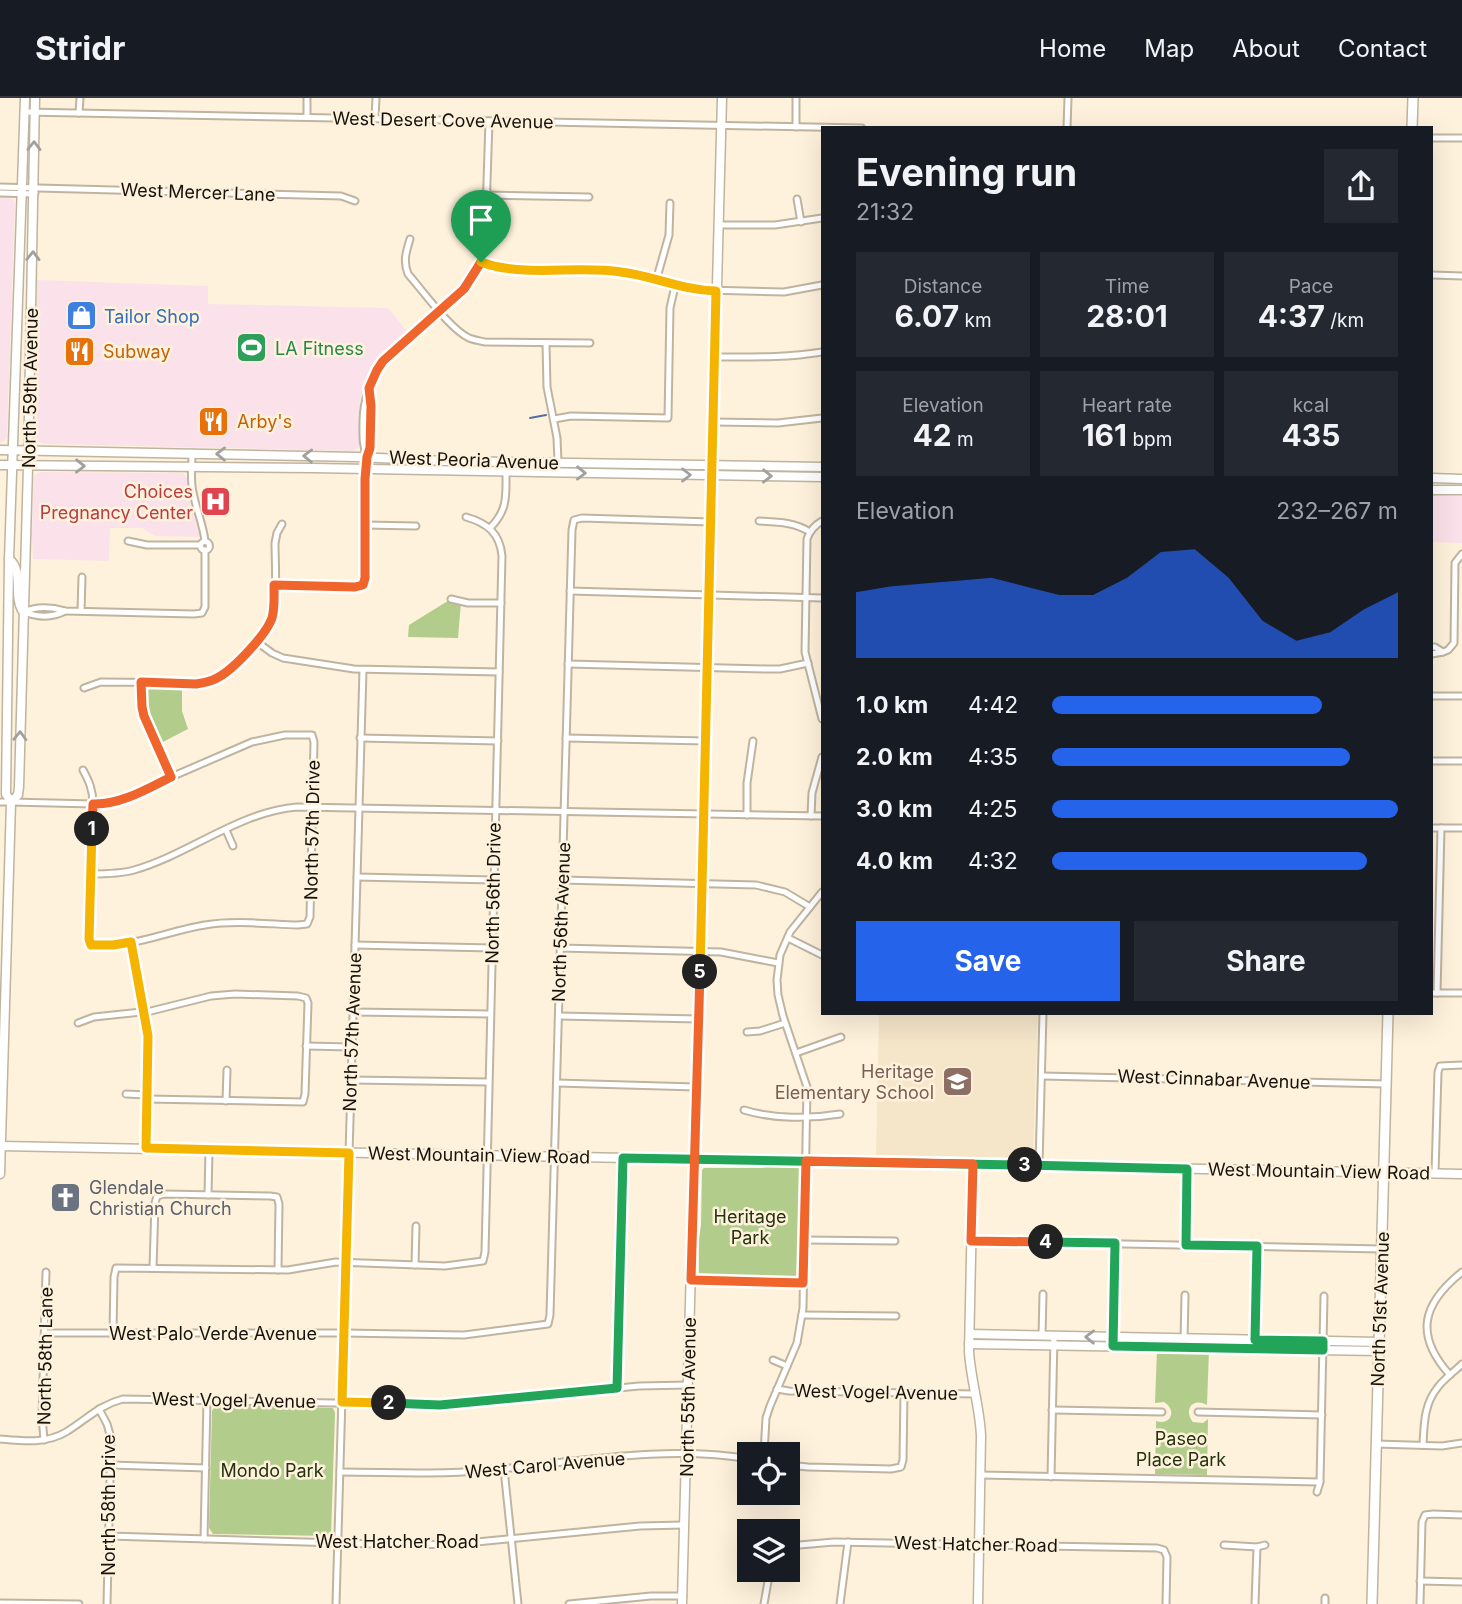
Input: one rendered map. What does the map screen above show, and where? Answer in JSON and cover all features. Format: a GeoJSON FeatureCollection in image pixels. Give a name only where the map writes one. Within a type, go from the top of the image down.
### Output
{"type":"FeatureCollection","features":[{"type":"Feature","properties":{"kind":"main road"},"geometry":{"type":"LineString","coordinates":[[1412,126],[1413,98]]}},
{"type":"Feature","properties":{"kind":"main road","name":"North 51st Avenue"},"geometry":{"type":"LineString","coordinates":[[1372,1604],[1388,1015]]}},
{"type":"Feature","properties":{"kind":"street","name":"North 59th Avenue"},"geometry":{"type":"LineString","coordinates":[[0,1174],[11,802],[6,794],[9,559],[25,98]]}},
{"type":"Feature","properties":{"kind":"street","name":"North 59th Avenue"},"geometry":{"type":"LineString","coordinates":[[11,802],[18,795],[36,190],[35,98]]}},
{"type":"Feature","properties":{"kind":"street"},"geometry":{"type":"LineString","coordinates":[[79,113],[80,98]]}},
{"type":"Feature","properties":{"kind":"street"},"geometry":{"type":"LineString","coordinates":[[307,98],[307,117]]}},
{"type":"Feature","properties":{"kind":"street"},"geometry":{"type":"LineString","coordinates":[[375,118],[376,98]]}},
{"type":"Feature","properties":{"kind":"street","name":"North 55th Avenue"},"geometry":{"type":"LineString","coordinates":[[682,1600],[722,98]]}},
{"type":"Feature","properties":{"kind":"street"},"geometry":{"type":"LineString","coordinates":[[796,98],[796,127]]}},
{"type":"Feature","properties":{"kind":"street"},"geometry":{"type":"LineString","coordinates":[[1067,126],[1068,98]]}},
{"type":"Feature","properties":{"kind":"street","name":"West Desert Cove Avenue"},"geometry":{"type":"LineString","coordinates":[[24,112],[821,127]]}},
{"type":"Feature","properties":{"kind":"street"},"geometry":{"type":"LineString","coordinates":[[274,585],[363,585],[366,469],[370,448],[369,388],[383,361],[464,289],[481,262],[485,243],[489,121]]}},
{"type":"Feature","properties":{"kind":"street"},"geometry":{"type":"LineString","coordinates":[[1433,138],[1462,138]]}},
{"type":"Feature","properties":{"kind":"street","name":"West Mercer Lane"},"geometry":{"type":"LineString","coordinates":[[0,187],[21,191]]}},
{"type":"Feature","properties":{"kind":"street","name":"West Mercer Lane"},"geometry":{"type":"LineString","coordinates":[[0,193],[36,190],[341,196],[355,201]]}},
{"type":"Feature","properties":{"kind":"street"},"geometry":{"type":"LineString","coordinates":[[487,195],[589,197]]}},
{"type":"Feature","properties":{"kind":"street"},"geometry":{"type":"LineString","coordinates":[[797,200],[801,222]]}},
{"type":"Feature","properties":{"kind":"street"},"geometry":{"type":"LineString","coordinates":[[656,281],[669,235],[670,203]]}},
{"type":"Feature","properties":{"kind":"street"},"geometry":{"type":"LineString","coordinates":[[718,225],[775,225],[821,218]]}},
{"type":"Feature","properties":{"kind":"street"},"geometry":{"type":"LineString","coordinates":[[411,239],[405,256],[408,274],[460,332],[471,339],[485,342],[590,343]]}},
{"type":"Feature","properties":{"kind":"street"},"geometry":{"type":"LineString","coordinates":[[481,262],[510,269],[622,272],[675,286],[716,291],[784,292],[821,285]]}},
{"type":"Feature","properties":{"kind":"street"},"geometry":{"type":"LineString","coordinates":[[1433,275],[1462,276]]}},
{"type":"Feature","properties":{"kind":"street"},"geometry":{"type":"LineString","coordinates":[[554,419],[571,416],[668,418],[670,308],[675,286]]}},
{"type":"Feature","properties":{"kind":"street"},"geometry":{"type":"LineString","coordinates":[[546,344],[547,387],[557,438],[558,463]]}},
{"type":"Feature","properties":{"kind":"street"},"geometry":{"type":"LineString","coordinates":[[714,357],[775,357],[821,352]]}},
{"type":"Feature","properties":{"kind":"street"},"geometry":{"type":"LineString","coordinates":[[713,422],[778,424],[821,418]]}},
{"type":"Feature","properties":{"kind":"street","name":"West Peoria Avenue"},"geometry":{"type":"LineString","coordinates":[[0,450],[558,463],[821,477]]}},
{"type":"Feature","properties":{"kind":"street"},"geometry":{"type":"LineString","coordinates":[[9,559],[16,568],[20,608],[32,615],[52,616],[65,611],[202,613],[205,607],[205,550],[201,549],[201,521],[193,493],[192,453]]}},
{"type":"Feature","properties":{"kind":"street","name":"West Peoria Avenue"},"geometry":{"type":"LineString","coordinates":[[0,465],[506,472],[821,467]]}},
{"type":"Feature","properties":{"kind":"street"},"geometry":{"type":"LineString","coordinates":[[466,517],[490,528],[505,507],[506,472]]}},
{"type":"Feature","properties":{"kind":"street"},"geometry":{"type":"LineString","coordinates":[[1433,478],[1462,479]]}},
{"type":"Feature","properties":{"kind":"street"},"geometry":{"type":"LineString","coordinates":[[1433,490],[1462,491]]}},
{"type":"Feature","properties":{"kind":"street","name":"North 56th Avenue"},"geometry":{"type":"LineString","coordinates":[[548,1324],[574,520],[582,518],[711,523]]}},
{"type":"Feature","properties":{"kind":"street"},"geometry":{"type":"LineString","coordinates":[[759,521],[796,525],[810,532]]}},
{"type":"Feature","properties":{"kind":"street"},"geometry":{"type":"LineString","coordinates":[[821,522],[810,532],[806,551],[805,652],[821,715]]}},
{"type":"Feature","properties":{"kind":"street"},"geometry":{"type":"LineString","coordinates":[[84,688],[101,682],[196,684],[212,680],[227,671],[257,642],[267,629],[273,614],[275,542],[282,524]]}},
{"type":"Feature","properties":{"kind":"street"},"geometry":{"type":"LineString","coordinates":[[365,525],[416,526]]}},
{"type":"Feature","properties":{"kind":"street","name":"North 56th Drive"},"geometry":{"type":"LineString","coordinates":[[415,1265],[445,1266],[482,1261],[485,1252],[502,551],[490,528]]}},
{"type":"Feature","properties":{"kind":"street"},"geometry":{"type":"LineString","coordinates":[[128,541],[147,545],[202,543]]}},
{"type":"Feature","properties":{"kind":"street"},"geometry":{"type":"LineString","coordinates":[[1433,654],[1448,650],[1454,643],[1455,563],[1462,554]]}},
{"type":"Feature","properties":{"kind":"street"},"geometry":{"type":"LineString","coordinates":[[81,611],[82,577]]}},
{"type":"Feature","properties":{"kind":"street"},"geometry":{"type":"LineString","coordinates":[[570,591],[821,598]]}},
{"type":"Feature","properties":{"kind":"street"},"geometry":{"type":"LineString","coordinates":[[451,599],[468,603],[501,603]]}},
{"type":"Feature","properties":{"kind":"street"},"geometry":{"type":"LineString","coordinates":[[1454,625],[1462,625]]}},
{"type":"Feature","properties":{"kind":"street"},"geometry":{"type":"LineString","coordinates":[[257,642],[284,658],[363,670],[499,672]]}},
{"type":"Feature","properties":{"kind":"street"},"geometry":{"type":"LineString","coordinates":[[1433,647],[1443,652]]}},
{"type":"Feature","properties":{"kind":"street"},"geometry":{"type":"LineString","coordinates":[[568,664],[780,669],[808,663]]}},
{"type":"Feature","properties":{"kind":"street","name":"North 57th Avenue"},"geometry":{"type":"LineString","coordinates":[[336,1604],[363,670]]}},
{"type":"Feature","properties":{"kind":"street"},"geometry":{"type":"LineString","coordinates":[[0,802],[103,804],[171,777],[144,716],[141,682]]}},
{"type":"Feature","properties":{"kind":"street"},"geometry":{"type":"LineString","coordinates":[[814,689],[821,687]]}},
{"type":"Feature","properties":{"kind":"street"},"geometry":{"type":"LineString","coordinates":[[1433,696],[1462,696]]}},
{"type":"Feature","properties":{"kind":"street","name":"North 57th Drive"},"geometry":{"type":"LineString","coordinates":[[131,942],[218,923],[298,925],[307,924],[310,917],[312,735],[285,735],[252,742],[171,777]]}},
{"type":"Feature","properties":{"kind":"street"},"geometry":{"type":"LineString","coordinates":[[566,737],[706,741]]}},
{"type":"Feature","properties":{"kind":"street"},"geometry":{"type":"LineString","coordinates":[[360,738],[498,741]]}},
{"type":"Feature","properties":{"kind":"street"},"geometry":{"type":"LineString","coordinates":[[747,815],[747,783],[753,741]]}},
{"type":"Feature","properties":{"kind":"street"},"geometry":{"type":"LineString","coordinates":[[811,816],[812,793],[821,761]]}},
{"type":"Feature","properties":{"kind":"street"},"geometry":{"type":"LineString","coordinates":[[1433,761],[1462,761]]}},
{"type":"Feature","properties":{"kind":"street"},"geometry":{"type":"LineString","coordinates":[[83,769],[91,785],[93,804],[89,939],[91,945],[131,942],[148,1036],[146,1148]]}},
{"type":"Feature","properties":{"kind":"street"},"geometry":{"type":"LineString","coordinates":[[91,874],[135,870],[256,816],[289,807],[821,816]]}},
{"type":"Feature","properties":{"kind":"street"},"geometry":{"type":"LineString","coordinates":[[1433,828],[1462,828]]}},
{"type":"Feature","properties":{"kind":"street"},"geometry":{"type":"LineString","coordinates":[[1441,828],[1434,993],[1462,993]]}},
{"type":"Feature","properties":{"kind":"street"},"geometry":{"type":"LineString","coordinates":[[226,830],[233,846]]}},
{"type":"Feature","properties":{"kind":"street"},"geometry":{"type":"LineString","coordinates":[[357,877],[494,880]]}},
{"type":"Feature","properties":{"kind":"street"},"geometry":{"type":"LineString","coordinates":[[562,880],[756,885],[771,887],[810,907]]}},
{"type":"Feature","properties":{"kind":"street"},"geometry":{"type":"LineString","coordinates":[[765,1442],[766,1418],[797,1343],[803,1315],[807,1087],[778,995],[778,963],[788,938],[821,893]]}},
{"type":"Feature","properties":{"kind":"street"},"geometry":{"type":"LineString","coordinates":[[788,938],[821,955]]}},
{"type":"Feature","properties":{"kind":"street"},"geometry":{"type":"LineString","coordinates":[[355,945],[492,948]]}},
{"type":"Feature","properties":{"kind":"street"},"geometry":{"type":"LineString","coordinates":[[561,948],[700,951],[735,954],[778,963]]}},
{"type":"Feature","properties":{"kind":"street"},"geometry":{"type":"LineString","coordinates":[[78,1023],[94,1017],[144,1012],[223,994],[306,998],[308,1003],[303,1102],[226,1101],[126,1094]]}},
{"type":"Feature","properties":{"kind":"street"},"geometry":{"type":"LineString","coordinates":[[353,1012],[490,1014]]}},
{"type":"Feature","properties":{"kind":"street"},"geometry":{"type":"LineString","coordinates":[[1039,1165],[1043,1015]]}},
{"type":"Feature","properties":{"kind":"street"},"geometry":{"type":"LineString","coordinates":[[559,1016],[698,1019]]}},
{"type":"Feature","properties":{"kind":"street"},"geometry":{"type":"LineString","coordinates":[[747,1032],[785,1023]]}},
{"type":"Feature","properties":{"kind":"street"},"geometry":{"type":"LineString","coordinates":[[796,1053],[841,1037]]}},
{"type":"Feature","properties":{"kind":"street"},"geometry":{"type":"LineString","coordinates":[[306,1046],[352,1047]]}},
{"type":"Feature","properties":{"kind":"street"},"geometry":{"type":"LineString","coordinates":[[1435,1173],[1438,1072],[1440,1066],[1462,1065]]}},
{"type":"Feature","properties":{"kind":"street"},"geometry":{"type":"LineString","coordinates":[[226,1101],[227,1070]]}},
{"type":"Feature","properties":{"kind":"street","name":"West Cinnabar Avenue"},"geometry":{"type":"LineString","coordinates":[[1042,1076],[1386,1084]]}},
{"type":"Feature","properties":{"kind":"street"},"geometry":{"type":"LineString","coordinates":[[351,1080],[488,1082]]}},
{"type":"Feature","properties":{"kind":"street"},"geometry":{"type":"LineString","coordinates":[[557,1083],[696,1087]]}},
{"type":"Feature","properties":{"kind":"street"},"geometry":{"type":"LineString","coordinates":[[744,1110],[770,1116],[839,1114]]}},
{"type":"Feature","properties":{"kind":"street","name":"West Mountain View Road"},"geometry":{"type":"LineString","coordinates":[[1,1146],[1462,1174]]}},
{"type":"Feature","properties":{"kind":"street"},"geometry":{"type":"LineString","coordinates":[[208,1195],[209,1150]]}},
{"type":"Feature","properties":{"kind":"street"},"geometry":{"type":"LineString","coordinates":[[617,1388],[623,1158]]}},
{"type":"Feature","properties":{"kind":"street"},"geometry":{"type":"LineString","coordinates":[[973,1164],[969,1339],[970,1366],[981,1421],[978,1604]]}},
{"type":"Feature","properties":{"kind":"street"},"geometry":{"type":"LineString","coordinates":[[1186,1245],[1187,1169]]}},
{"type":"Feature","properties":{"kind":"street"},"geometry":{"type":"LineString","coordinates":[[153,1268],[155,1203],[157,1196],[165,1194],[277,1197],[278,1270]]}},
{"type":"Feature","properties":{"kind":"street"},"geometry":{"type":"LineString","coordinates":[[113,1333],[116,1268],[295,1270],[324,1263],[415,1265],[416,1226]]}},
{"type":"Feature","properties":{"kind":"street"},"geometry":{"type":"LineString","coordinates":[[804,1240],[895,1241]]}},
{"type":"Feature","properties":{"kind":"street"},"geometry":{"type":"LineString","coordinates":[[971,1241],[1381,1248]]}},
{"type":"Feature","properties":{"kind":"street"},"geometry":{"type":"LineString","coordinates":[[1113,1342],[1115,1243]]}},
{"type":"Feature","properties":{"kind":"street"},"geometry":{"type":"LineString","coordinates":[[1255,1344],[1257,1246]]}},
{"type":"Feature","properties":{"kind":"street","name":"North 58th Lane"},"geometry":{"type":"LineString","coordinates":[[44,1440],[42,1418],[46,1272]]}},
{"type":"Feature","properties":{"kind":"street"},"geometry":{"type":"LineString","coordinates":[[1450,1375],[1435,1357],[1429,1344],[1428,1317],[1439,1294],[1462,1272]]}},
{"type":"Feature","properties":{"kind":"street"},"geometry":{"type":"LineString","coordinates":[[691,1280],[803,1283]]}},
{"type":"Feature","properties":{"kind":"street"},"geometry":{"type":"LineString","coordinates":[[1431,1288],[1439,1294]]}},
{"type":"Feature","properties":{"kind":"street"},"geometry":{"type":"LineString","coordinates":[[1042,1340],[1043,1294]]}},
{"type":"Feature","properties":{"kind":"street"},"geometry":{"type":"LineString","coordinates":[[1184,1343],[1185,1295]]}},
{"type":"Feature","properties":{"kind":"street"},"geometry":{"type":"LineString","coordinates":[[1317,1492],[1320,1482],[1324,1296]]}},
{"type":"Feature","properties":{"kind":"street"},"geometry":{"type":"LineString","coordinates":[[803,1315],[896,1317]]}},
{"type":"Feature","properties":{"kind":"street","name":"West Palo Verde Avenue"},"geometry":{"type":"LineString","coordinates":[[45,1332],[464,1335],[548,1324]]}},
{"type":"Feature","properties":{"kind":"street"},"geometry":{"type":"LineString","coordinates":[[969,1339],[1379,1346]]}},
{"type":"Feature","properties":{"kind":"street"},"geometry":{"type":"LineString","coordinates":[[1051,1477],[1054,1341]]}},
{"type":"Feature","properties":{"kind":"street"},"geometry":{"type":"LineString","coordinates":[[773,1360],[787,1366]]}},
{"type":"Feature","properties":{"kind":"street"},"geometry":{"type":"LineString","coordinates":[[1423,1445],[1424,1420],[1429,1401],[1437,1387],[1460,1366]]}},
{"type":"Feature","properties":{"kind":"street","name":"West Vogel Avenue"},"geometry":{"type":"LineString","coordinates":[[0,1439],[44,1440],[65,1433],[110,1402],[123,1399],[440,1405],[639,1385],[688,1385]]}},
{"type":"Feature","properties":{"kind":"street","name":"West Vogel Avenue"},"geometry":{"type":"LineString","coordinates":[[777,1389],[975,1394]]}},
{"type":"Feature","properties":{"kind":"street"},"geometry":{"type":"LineString","coordinates":[[800,1466],[901,1467],[904,1392]]}},
{"type":"Feature","properties":{"kind":"street"},"geometry":{"type":"LineString","coordinates":[[204,1539],[208,1400]]}},
{"type":"Feature","properties":{"kind":"street","name":"North 58th Drive"},"geometry":{"type":"LineString","coordinates":[[99,1409],[111,1438],[107,1604]]}},
{"type":"Feature","properties":{"kind":"street"},"geometry":{"type":"LineString","coordinates":[[1052,1410],[1162,1412]]}},
{"type":"Feature","properties":{"kind":"street"},"geometry":{"type":"LineString","coordinates":[[1198,1412],[1322,1415]]}},
{"type":"Feature","properties":{"kind":"street"},"geometry":{"type":"LineString","coordinates":[[1376,1444],[1462,1443]]}},
{"type":"Feature","properties":{"kind":"street","name":"West Carol Avenue"},"geometry":{"type":"LineString","coordinates":[[340,1472],[442,1474],[640,1456],[687,1454],[737,1457]]}},
{"type":"Feature","properties":{"kind":"street"},"geometry":{"type":"LineString","coordinates":[[111,1465],[206,1468]]}},
{"type":"Feature","properties":{"kind":"street"},"geometry":{"type":"LineString","coordinates":[[504,1469],[518,1604]]}},
{"type":"Feature","properties":{"kind":"street"},"geometry":{"type":"LineString","coordinates":[[981,1475],[1320,1482]]}},
{"type":"Feature","properties":{"kind":"street"},"geometry":{"type":"LineString","coordinates":[[1419,1604],[1424,1515],[1462,1515]]}},
{"type":"Feature","properties":{"kind":"street","name":"West Hatcher Road"},"geometry":{"type":"LineString","coordinates":[[109,1536],[456,1544],[640,1526],[684,1525]]}},
{"type":"Feature","properties":{"kind":"street"},"geometry":{"type":"LineString","coordinates":[[840,1604],[848,1542]]}},
{"type":"Feature","properties":{"kind":"street","name":"West Hatcher Road"},"geometry":{"type":"LineString","coordinates":[[800,1545],[848,1542],[1157,1548],[1164,1550],[1167,1557],[1166,1604]]}},
{"type":"Feature","properties":{"kind":"street"},"geometry":{"type":"LineString","coordinates":[[1224,1545],[1265,1545]]}},
{"type":"Feature","properties":{"kind":"street"},"geometry":{"type":"LineString","coordinates":[[1255,1604],[1256,1547]]}},
{"type":"Feature","properties":{"kind":"street"},"geometry":{"type":"LineString","coordinates":[[1420,1581],[1462,1583]]}},
{"type":"Feature","properties":{"kind":"street"},"geometry":{"type":"LineString","coordinates":[[764,1604],[767,1582]]}},
{"type":"Feature","properties":{"kind":"street"},"geometry":{"type":"LineString","coordinates":[[569,1604],[651,1596],[682,1600]]}},
{"type":"Feature","properties":{"kind":"street"},"geometry":{"type":"LineString","coordinates":[[0,1603],[79,1604]]}},
{"type":"Feature","properties":{"kind":"shaded area"},"geometry":{"type":"Polygon","coordinates":[[[0,197],[13,199],[15,203],[7,436],[0,443],[0,197]]]}},
{"type":"Feature","properties":{"kind":"shaded area"},"geometry":{"type":"Polygon","coordinates":[[[37,280],[208,286],[208,304],[388,308],[407,331],[384,351],[366,379],[360,402],[359,447],[353,451],[43,444],[37,441],[35,434],[39,394],[36,382],[37,280]]]}},
{"type":"Feature","properties":{"kind":"shaded area"},"geometry":{"type":"Polygon","coordinates":[[[41,472],[183,473],[188,482],[189,499],[200,537],[155,536],[142,528],[110,528],[109,561],[33,559],[33,479],[41,472]]]}},
{"type":"Feature","properties":{"kind":"shaded area"},"geometry":{"type":"Polygon","coordinates":[[[1433,495],[1462,496],[1462,543],[1433,542],[1433,495]]]}},
{"type":"Feature","properties":{"kind":"shaded area","name":"Heritage Elementary School"},"geometry":{"type":"Polygon","coordinates":[[[879,1015],[1038,1015],[1033,1156],[876,1155],[879,1015]]]}},
{"type":"Feature","properties":{"kind":"green space"},"geometry":{"type":"Polygon","coordinates":[[[451,599],[461,602],[458,638],[408,637],[409,625],[451,599]]]}},
{"type":"Feature","properties":{"kind":"green space"},"geometry":{"type":"Polygon","coordinates":[[[140,682],[182,683],[182,711],[188,729],[157,745],[144,716],[140,682]]]}},
{"type":"Feature","properties":{"kind":"green space","name":"Heritage Park"},"geometry":{"type":"Polygon","coordinates":[[[796,1166],[801,1171],[798,1276],[699,1274],[702,1170],[796,1166]]]}},
{"type":"Feature","properties":{"kind":"green space","name":"Paseo Place Park"},"geometry":{"type":"Polygon","coordinates":[[[1157,1350],[1209,1350],[1207,1405],[1198,1402],[1189,1409],[1193,1422],[1203,1423],[1208,1419],[1207,1475],[1155,1474],[1156,1421],[1168,1420],[1171,1413],[1171,1409],[1164,1402],[1155,1403],[1157,1350]]]}},
{"type":"Feature","properties":{"kind":"green space","name":"Mondo Park"},"geometry":{"type":"Polygon","coordinates":[[[215,1406],[333,1408],[331,1536],[213,1534],[209,1528],[212,1411],[215,1406]]]}},
{"type":"Feature","properties":{"kind":"waterway"},"geometry":{"type":"LineString","coordinates":[[530,418],[546,415]]}},
{"type":"Feature","properties":{"kind":"place","name":"Tailor Shop"},"geometry":{"type":"Point","coordinates":[81,316]}},
{"type":"Feature","properties":{"kind":"place","name":"LA Fitness"},"geometry":{"type":"Point","coordinates":[252,348]}},
{"type":"Feature","properties":{"kind":"place","name":"Subway"},"geometry":{"type":"Point","coordinates":[80,351]}},
{"type":"Feature","properties":{"kind":"place","name":"Arby's"},"geometry":{"type":"Point","coordinates":[214,421]}},
{"type":"Feature","properties":{"kind":"place","name":"Choices Pregnancy Center"},"geometry":{"type":"Point","coordinates":[216,501]}},
{"type":"Feature","properties":{"kind":"place","name":"Heritage Elementary School"},"geometry":{"type":"Point","coordinates":[957,1081]}},
{"type":"Feature","properties":{"kind":"place","name":"Glendale Christian Church"},"geometry":{"type":"Point","coordinates":[66,1197]}},
{"type":"Feature","properties":{"kind":"route"},"geometry":{"type":"LineString","coordinates":[[481,262],[464,289],[383,361],[369,388],[370,448],[365,479],[363,585],[274,585],[274,607],[267,629],[262,637],[219,677],[196,684],[141,682],[144,716],[171,777],[111,803],[93,804],[89,939],[91,945],[99,946],[131,942],[148,1036],[146,1148],[349,1153],[342,1402],[440,1405],[617,1388],[623,1158],[683,1159],[694,1159],[732,1159],[1002,1164],[1187,1169],[1186,1245],[1257,1246],[1255,1340],[1323,1341],[1323,1350],[1113,1346],[1115,1243],[971,1241],[973,1164],[806,1161],[803,1283],[691,1280],[694,1159],[704,814],[716,291],[675,286],[622,272],[510,269],[481,262]]}}]}
